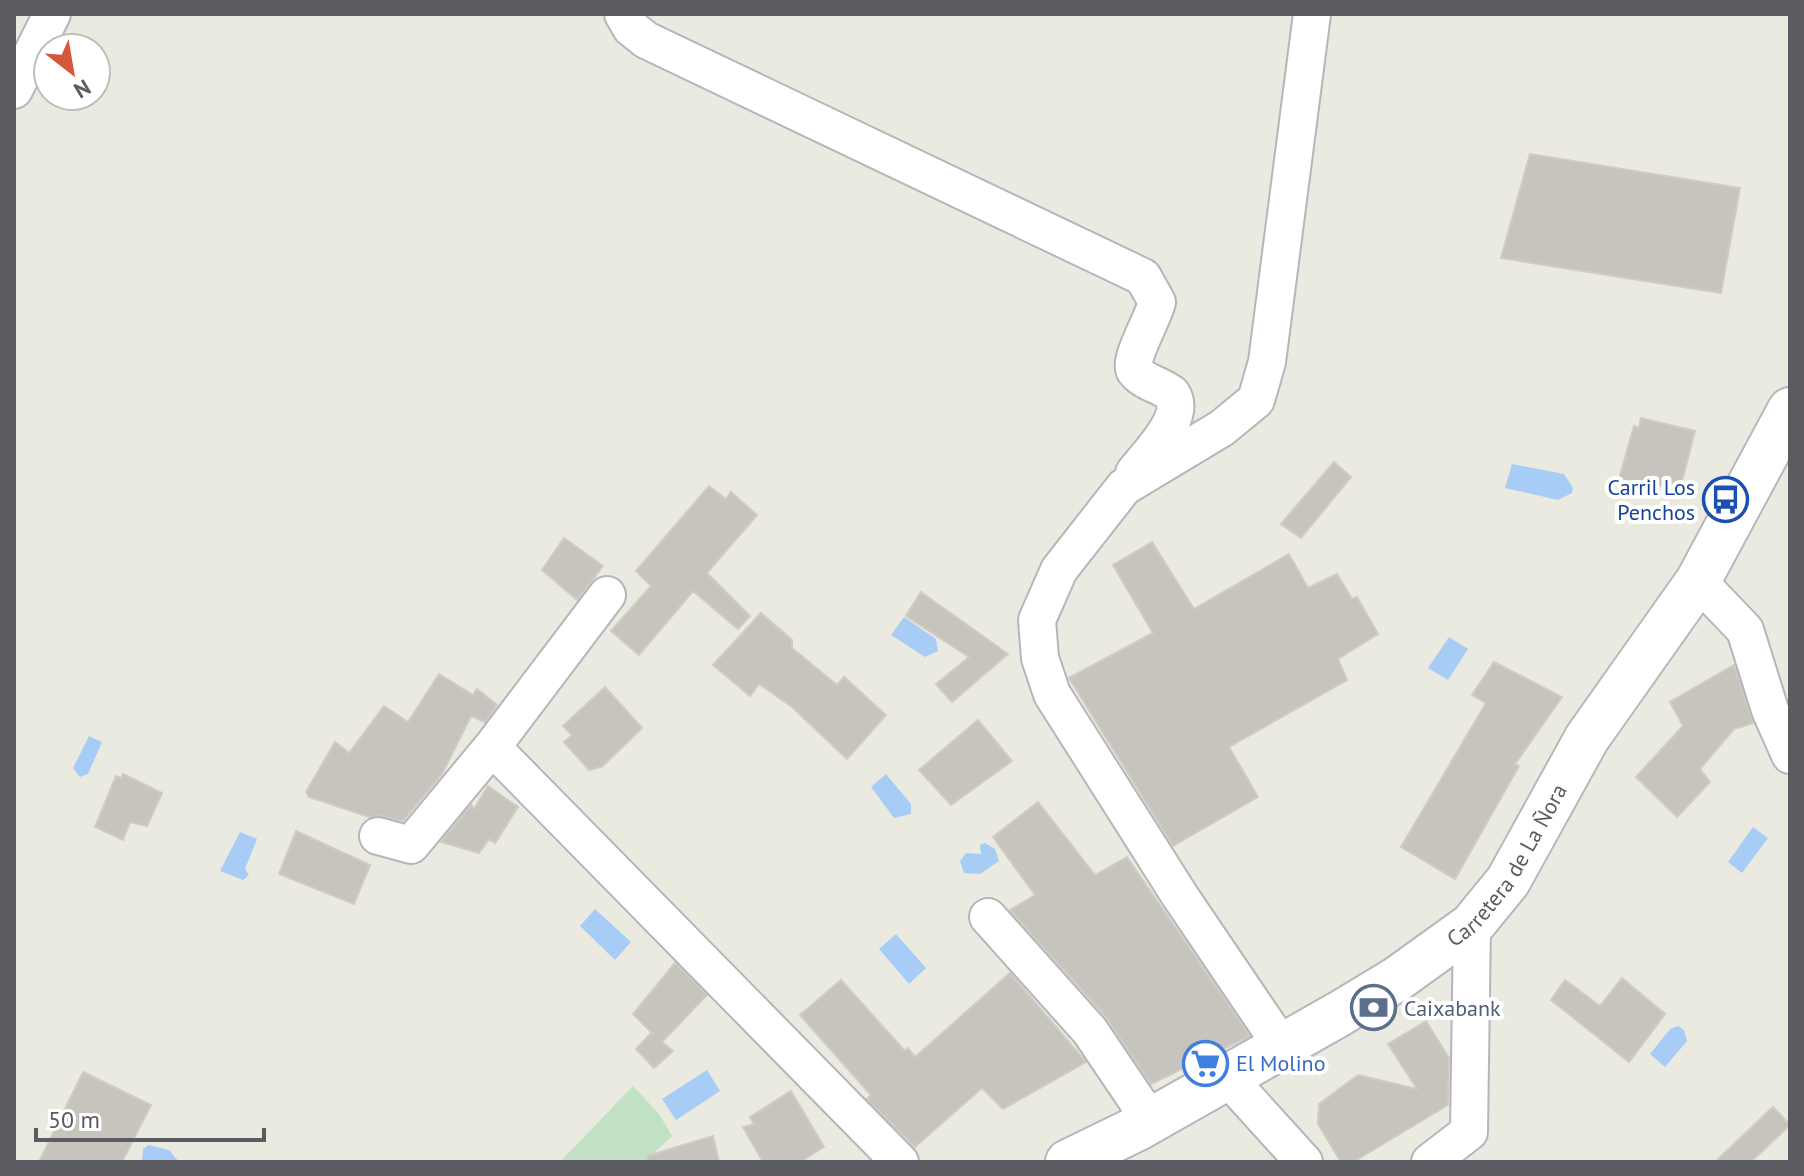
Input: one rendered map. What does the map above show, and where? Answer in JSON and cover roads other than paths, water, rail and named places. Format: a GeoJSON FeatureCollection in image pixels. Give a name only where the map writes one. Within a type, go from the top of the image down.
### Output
{"type":"FeatureCollection","features":[{"type":"Feature","properties":{"kind":"main road","name":"Carretera de La Ñora"},"geometry":{"type":"LineString","coordinates":[[1068,1162],[1150,1120],[1397,979],[1472,925],[1508,881],[1587,738],[1698,581],[1790,410]]}},
{"type":"Feature","properties":{"kind":"street"},"geometry":{"type":"LineString","coordinates":[[14,90],[52,14]]}},
{"type":"Feature","properties":{"kind":"street"},"geometry":{"type":"LineString","coordinates":[[623,14],[631,28],[646,40],[1143,277],[1157,302],[1132,367],[1136,373],[1172,394],[1176,408],[1189,429],[1197,432],[1222,428]]}},
{"type":"Feature","properties":{"kind":"street"},"geometry":{"type":"LineString","coordinates":[[1124,487],[1222,428],[1256,400],[1263,380],[1312,14]]}},
{"type":"Feature","properties":{"kind":"street"},"geometry":{"type":"LineString","coordinates":[[1176,408],[1173,419],[1124,487],[1059,570],[1037,620],[1040,658],[1052,694],[1180,896],[1281,1045]]}},
{"type":"Feature","properties":{"kind":"street"},"geometry":{"type":"LineString","coordinates":[[1698,581],[1745,630],[1770,710],[1790,755]]}},
{"type":"Feature","properties":{"kind":"street"},"geometry":{"type":"LineString","coordinates":[[378,836],[411,845],[492,747],[607,595]]}},
{"type":"Feature","properties":{"kind":"street"},"geometry":{"type":"LineString","coordinates":[[492,747],[900,1162]]}},
{"type":"Feature","properties":{"kind":"street"},"geometry":{"type":"LineString","coordinates":[[988,917],[1090,1031],[1150,1120]]}},
{"type":"Feature","properties":{"kind":"street"},"geometry":{"type":"LineString","coordinates":[[1430,1162],[1469,1132],[1472,925]]}},
{"type":"Feature","properties":{"kind":"street"},"geometry":{"type":"LineString","coordinates":[[1227,1077],[1304,1162]]}},
{"type":"Feature","properties":{"kind":"water"},"geometry":{"type":"Polygon","coordinates":[[[1512,464],[1564,474],[1573,488],[1572,493],[1558,500],[1505,488],[1512,464]]]}},
{"type":"Feature","properties":{"kind":"water"},"geometry":{"type":"Polygon","coordinates":[[[904,617],[936,639],[938,651],[925,657],[891,635],[904,617]]]}},
{"type":"Feature","properties":{"kind":"water"},"geometry":{"type":"Polygon","coordinates":[[[1449,637],[1468,649],[1448,680],[1428,668],[1449,637]]]}},
{"type":"Feature","properties":{"kind":"water"},"geometry":{"type":"Polygon","coordinates":[[[89,736],[102,742],[88,774],[80,777],[73,768],[89,736]]]}},
{"type":"Feature","properties":{"kind":"water"},"geometry":{"type":"Polygon","coordinates":[[[886,774],[911,804],[911,814],[894,818],[871,787],[886,774]]]}},
{"type":"Feature","properties":{"kind":"water"},"geometry":{"type":"Polygon","coordinates":[[[1753,827],[1768,838],[1742,873],[1728,862],[1753,827]]]}},
{"type":"Feature","properties":{"kind":"water"},"geometry":{"type":"Polygon","coordinates":[[[240,832],[257,839],[245,869],[249,875],[243,880],[220,871],[240,832]]]}},
{"type":"Feature","properties":{"kind":"water"},"geometry":{"type":"Polygon","coordinates":[[[985,843],[995,849],[999,861],[980,874],[964,873],[960,861],[966,853],[981,854],[980,845],[985,843]]]}},
{"type":"Feature","properties":{"kind":"water"},"geometry":{"type":"Polygon","coordinates":[[[595,909],[631,942],[615,960],[580,926],[595,909]]]}},
{"type":"Feature","properties":{"kind":"water"},"geometry":{"type":"Polygon","coordinates":[[[896,934],[926,968],[909,984],[879,949],[896,934]]]}},
{"type":"Feature","properties":{"kind":"water"},"geometry":{"type":"Polygon","coordinates":[[[1678,1026],[1684,1030],[1687,1041],[1665,1067],[1650,1054],[1670,1029],[1678,1026]]]}},
{"type":"Feature","properties":{"kind":"water"},"geometry":{"type":"Polygon","coordinates":[[[707,1070],[720,1091],[676,1120],[662,1099],[707,1070]]]}},
{"type":"Feature","properties":{"kind":"water"},"geometry":{"type":"Polygon","coordinates":[[[149,1145],[169,1150],[179,1162],[142,1162],[143,1149],[149,1145]]]}},
{"type":"Feature","properties":{"kind":"place","name":"Carril Los Penchos"},"geometry":{"type":"Point","coordinates":[1726,500]}},
{"type":"Feature","properties":{"kind":"place","name":"Caixabank"},"geometry":{"type":"Point","coordinates":[1373,1008]}},
{"type":"Feature","properties":{"kind":"place","name":"El Molino"},"geometry":{"type":"Point","coordinates":[1205,1063]}}]}
